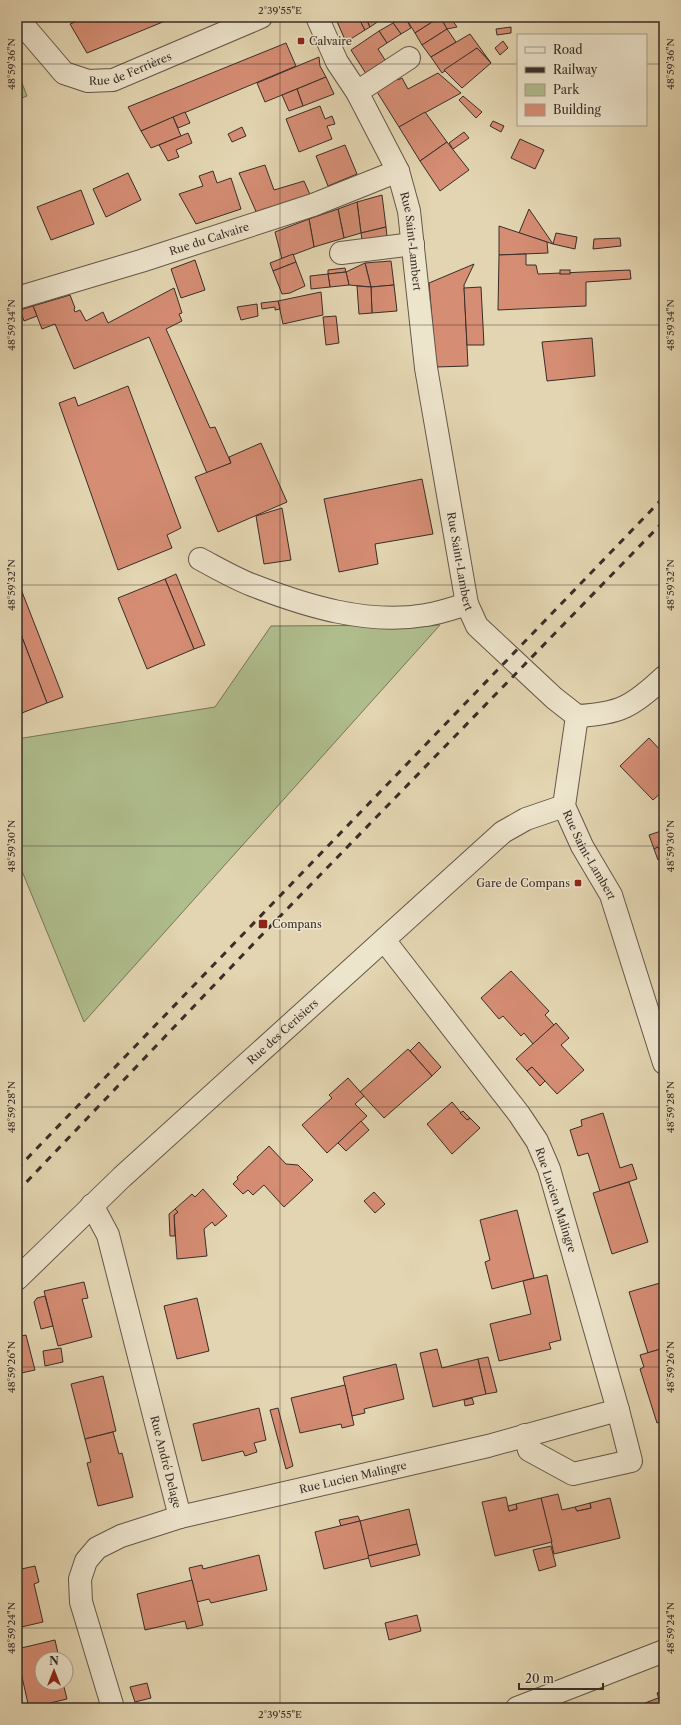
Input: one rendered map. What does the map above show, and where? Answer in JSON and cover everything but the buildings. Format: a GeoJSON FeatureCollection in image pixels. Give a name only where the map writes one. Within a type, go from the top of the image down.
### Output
{"type":"FeatureCollection","features":[{"type":"Feature","properties":{"kind":"street","name":"Rue de Ferrières"},"geometry":{"type":"LineString","coordinates":[[17,18],[64,72],[88,80],[113,80],[261,17]]}},
{"type":"Feature","properties":{"kind":"street","name":"Rue Saint-Lambert"},"geometry":{"type":"LineString","coordinates":[[317,17],[337,62],[358,92],[398,171],[409,211],[426,368],[467,604],[477,626],[554,698],[577,716],[564,806],[582,846],[611,895],[664,1063]]}},
{"type":"Feature","properties":{"kind":"street"},"geometry":{"type":"LineString","coordinates":[[358,92],[409,58]]}},
{"type":"Feature","properties":{"kind":"street","name":"Rue du Calvaire"},"geometry":{"type":"LineString","coordinates":[[17,298],[142,261],[313,205],[398,171]]}},
{"type":"Feature","properties":{"kind":"street"},"geometry":{"type":"LineString","coordinates":[[341,253],[413,244]]}},
{"type":"Feature","properties":{"kind":"street"},"geometry":{"type":"LineString","coordinates":[[200,559],[250,585],[301,602],[344,613],[386,618],[426,615],[467,604]]}},
{"type":"Feature","properties":{"kind":"street"},"geometry":{"type":"LineString","coordinates":[[577,716],[600,715],[620,710],[636,701],[664,677]]}},
{"type":"Feature","properties":{"kind":"street","name":"Rue des Cerisiers"},"geometry":{"type":"LineString","coordinates":[[17,1279],[92,1205],[504,832],[526,819],[564,806]]}},
{"type":"Feature","properties":{"kind":"street","name":"Rue Lucien Malingre"},"geometry":{"type":"LineString","coordinates":[[384,940],[519,1114],[537,1141],[548,1170],[618,1410],[631,1461],[573,1474],[529,1450],[525,1435]]}},
{"type":"Feature","properties":{"kind":"street","name":"Rue André Delage"},"geometry":{"type":"LineString","coordinates":[[92,1205],[108,1235],[180,1516],[121,1536],[97,1548],[86,1561],[80,1579],[81,1602],[113,1708]]}},
{"type":"Feature","properties":{"kind":"street","name":"Rue Lucien Malingre"},"geometry":{"type":"LineString","coordinates":[[180,1516],[488,1446],[618,1410]]}},
{"type":"Feature","properties":{"kind":"street"},"geometry":{"type":"LineString","coordinates":[[517,1708],[664,1651]]}},
{"type":"Feature","properties":{"kind":"green space"},"geometry":{"type":"Polygon","coordinates":[[[17,70],[27,96],[17,100],[17,70]]]}},
{"type":"Feature","properties":{"kind":"green space"},"geometry":{"type":"Polygon","coordinates":[[[440,625],[84,1022],[17,859],[17,739],[215,707],[271,626],[440,625]]]}},
{"type":"Feature","properties":{"kind":"railway"},"geometry":{"type":"LineString","coordinates":[[17,1169],[664,497]]}},
{"type":"Feature","properties":{"kind":"railway"},"geometry":{"type":"LineString","coordinates":[[17,1192],[257,940],[664,521]]}},
{"type":"Feature","properties":{"kind":"place","name":"Calvaire"},"geometry":{"type":"Point","coordinates":[301,41]}},
{"type":"Feature","properties":{"kind":"place","name":"Gare de Compans"},"geometry":{"type":"Point","coordinates":[578,883]}},
{"type":"Feature","properties":{"kind":"place","name":"Compans"},"geometry":{"type":"Point","coordinates":[263,924]}}]}
